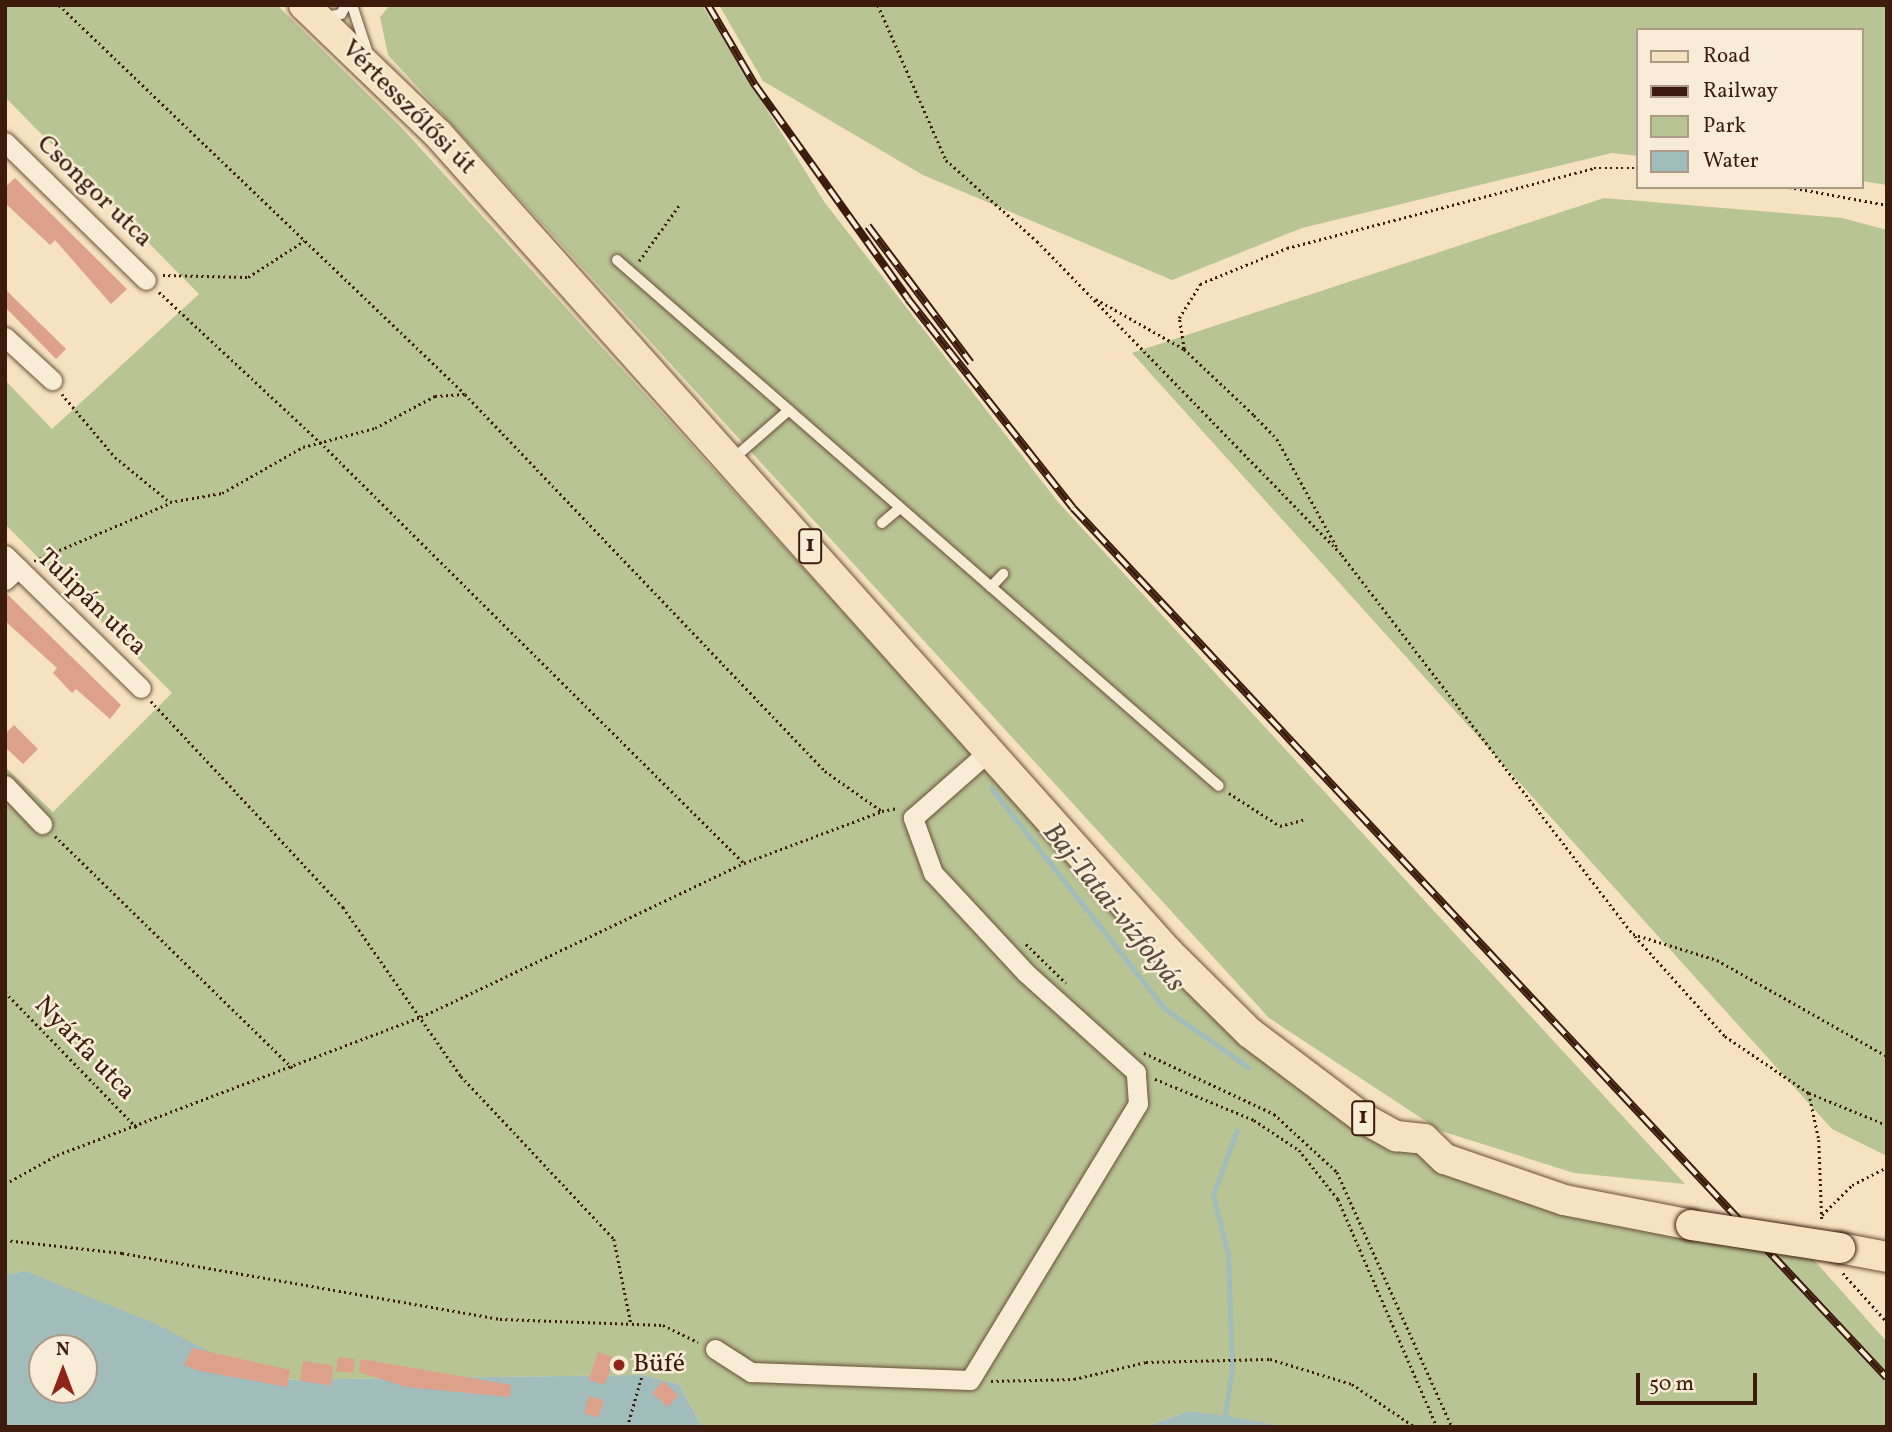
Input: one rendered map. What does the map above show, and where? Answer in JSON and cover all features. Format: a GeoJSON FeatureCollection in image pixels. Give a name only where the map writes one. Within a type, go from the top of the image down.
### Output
{"type":"FeatureCollection","features":[{"type":"Feature","properties":{"kind":"main road","name":"Vértesszőlősi út"},"geometry":{"type":"LineString","coordinates":[[310,10],[376,74],[508,214],[733,459]]}},
{"type":"Feature","properties":{"kind":"main road","name":"1"},"geometry":{"type":"LineString","coordinates":[[733,459],[1213,998],[1333,1098],[1396,1136],[1424,1139],[1445,1159],[1508,1183],[1691,1225],[1887,1257]]}},
{"type":"Feature","properties":{"kind":"street","name":"Csongor utca"},"geometry":{"type":"LineString","coordinates":[[5,142],[146,280]]}},
{"type":"Feature","properties":{"kind":"street"},"geometry":{"type":"LineString","coordinates":[[5,337],[52,380]]}},
{"type":"Feature","properties":{"kind":"street","name":"Tulipán utca"},"geometry":{"type":"LineString","coordinates":[[10,568],[141,688]]}},
{"type":"Feature","properties":{"kind":"street"},"geometry":{"type":"LineString","coordinates":[[715,1349],[751,1372],[971,1380],[1138,1104],[1136,1072],[1026,973],[933,873],[913,818],[921,808],[990,750]]}},
{"type":"Feature","properties":{"kind":"street"},"geometry":{"type":"LineString","coordinates":[[5,785],[42,824]]}},
{"type":"Feature","properties":{"kind":"lane"},"geometry":{"type":"LineString","coordinates":[[310,10],[333,17],[346,5]]}},
{"type":"Feature","properties":{"kind":"lane"},"geometry":{"type":"LineString","coordinates":[[352,5],[376,74]]}},
{"type":"Feature","properties":{"kind":"lane"},"geometry":{"type":"LineString","coordinates":[[617,260],[1219,786]]}},
{"type":"Feature","properties":{"kind":"lane"},"geometry":{"type":"LineString","coordinates":[[733,459],[789,410]]}},
{"type":"Feature","properties":{"kind":"lane"},"geometry":{"type":"LineString","coordinates":[[881,523],[900,508]]}},
{"type":"Feature","properties":{"kind":"lane"},"geometry":{"type":"LineString","coordinates":[[991,587],[1003,574]]}},
{"type":"Feature","properties":{"kind":"path"},"geometry":{"type":"LineString","coordinates":[[59,5],[465,394],[825,771],[882,810]]}},
{"type":"Feature","properties":{"kind":"path"},"geometry":{"type":"LineString","coordinates":[[878,5],[946,160],[1091,297],[1342,555],[1633,933],[1725,1035],[1809,1093],[1887,1125]]}},
{"type":"Feature","properties":{"kind":"path"},"geometry":{"type":"LineString","coordinates":[[1184,349],[1179,318],[1200,285],[1287,248],[1594,169],[1636,168]]}},
{"type":"Feature","properties":{"kind":"path"},"geometry":{"type":"LineString","coordinates":[[1800,189],[1887,205]]}},
{"type":"Feature","properties":{"kind":"path"},"geometry":{"type":"LineString","coordinates":[[629,271],[656,245],[669,212],[680,204]]}},
{"type":"Feature","properties":{"kind":"path"},"geometry":{"type":"LineString","coordinates":[[146,280],[168,274],[248,278],[304,241]]}},
{"type":"Feature","properties":{"kind":"path"},"geometry":{"type":"LineString","coordinates":[[146,280],[320,442],[744,863]]}},
{"type":"Feature","properties":{"kind":"path"},"geometry":{"type":"LineString","coordinates":[[1091,297],[1184,349],[1277,439],[1342,555]]}},
{"type":"Feature","properties":{"kind":"path"},"geometry":{"type":"LineString","coordinates":[[52,380],[114,457],[170,502]]}},
{"type":"Feature","properties":{"kind":"path"},"geometry":{"type":"LineString","coordinates":[[10,568],[170,502],[222,493],[320,442],[374,428],[435,396],[465,394]]}},
{"type":"Feature","properties":{"kind":"path"},"geometry":{"type":"LineString","coordinates":[[141,688],[343,907],[461,1076],[588,1218],[614,1239],[631,1323]]}},
{"type":"Feature","properties":{"kind":"path"},"geometry":{"type":"LineString","coordinates":[[1219,786],[1280,826],[1303,820]]}},
{"type":"Feature","properties":{"kind":"path"},"geometry":{"type":"LineString","coordinates":[[5,1184],[57,1155],[138,1129],[421,1017],[744,863],[882,810],[921,808]]}},
{"type":"Feature","properties":{"kind":"path"},"geometry":{"type":"LineString","coordinates":[[42,824],[293,1068]]}},
{"type":"Feature","properties":{"kind":"path"},"geometry":{"type":"LineString","coordinates":[[1633,933],[1717,960],[1887,1056]]}},
{"type":"Feature","properties":{"kind":"path"},"geometry":{"type":"LineString","coordinates":[[1018,937],[1076,992]]}},
{"type":"Feature","properties":{"kind":"path","name":"Nyárfa utca"},"geometry":{"type":"LineString","coordinates":[[5,992],[138,1129]]}},
{"type":"Feature","properties":{"kind":"path"},"geometry":{"type":"LineString","coordinates":[[1135,1048],[1274,1114],[1337,1171],[1452,1427]]}},
{"type":"Feature","properties":{"kind":"path"},"geometry":{"type":"LineString","coordinates":[[1136,1072],[1254,1120],[1299,1150],[1338,1199],[1437,1427]]}},
{"type":"Feature","properties":{"kind":"path"},"geometry":{"type":"LineString","coordinates":[[1809,1093],[1819,1140],[1822,1214],[1832,1246],[1887,1322]]}},
{"type":"Feature","properties":{"kind":"path"},"geometry":{"type":"LineString","coordinates":[[1822,1214],[1852,1185],[1887,1167]]}},
{"type":"Feature","properties":{"kind":"path"},"geometry":{"type":"LineString","coordinates":[[5,1240],[122,1253],[500,1319],[663,1325],[715,1349]]}},
{"type":"Feature","properties":{"kind":"path"},"geometry":{"type":"LineString","coordinates":[[971,1380],[1040,1382],[1146,1362],[1270,1359],[1342,1380],[1415,1427]]}},
{"type":"Feature","properties":{"kind":"path"},"geometry":{"type":"LineString","coordinates":[[626,1427],[642,1375]]}},
{"type":"Feature","properties":{"kind":"green space"},"geometry":{"type":"Polygon","coordinates":[[[5,5],[277,5],[401,127],[1099,892],[1244,1041],[1445,1159],[1797,1241],[1887,1342],[1887,1427],[1289,1427],[1189,1411],[1145,1427],[702,1427],[679,1384],[642,1375],[265,1380],[25,1271],[5,1275],[5,767],[53,812],[172,693],[5,524],[5,380],[52,429],[199,294],[5,97],[5,5]]]}},
{"type":"Feature","properties":{"kind":"green space"},"geometry":{"type":"Polygon","coordinates":[[[390,5],[702,5],[825,203],[1058,502],[1685,1184],[1574,1173],[1441,1131],[1269,1018],[388,55],[380,17],[390,5]]]}},
{"type":"Feature","properties":{"kind":"green space"},"geometry":{"type":"Polygon","coordinates":[[[719,5],[1887,5],[1887,185],[1864,181],[1864,28],[1636,28],[1636,156],[1612,153],[1302,228],[1172,280],[923,175],[763,81],[719,5]]]}},
{"type":"Feature","properties":{"kind":"green space"},"geometry":{"type":"Polygon","coordinates":[[[1604,198],[1842,218],[1887,230],[1887,1156],[1832,1129],[1132,353],[1604,198]]]}},
{"type":"Feature","properties":{"kind":"water"},"geometry":{"type":"Polygon","coordinates":[[[25,1271],[154,1323],[265,1380],[642,1375],[679,1384],[702,1427],[5,1427],[5,1275],[25,1271]]]}},
{"type":"Feature","properties":{"kind":"water"},"geometry":{"type":"Polygon","coordinates":[[[1189,1411],[1226,1416],[1289,1427],[1145,1427],[1189,1411]]]}},
{"type":"Feature","properties":{"kind":"building"},"geometry":{"type":"Polygon","coordinates":[[[15,178],[127,289],[111,304],[55,240],[50,245],[5,203],[5,187],[15,178]]]}},
{"type":"Feature","properties":{"kind":"building"},"geometry":{"type":"Polygon","coordinates":[[[5,289],[66,349],[56,359],[5,307],[5,289]]]}},
{"type":"Feature","properties":{"kind":"building"},"geometry":{"type":"Polygon","coordinates":[[[5,592],[121,705],[110,719],[76,689],[72,693],[53,673],[57,668],[5,621],[5,592]]]}},
{"type":"Feature","properties":{"kind":"building"},"geometry":{"type":"Polygon","coordinates":[[[14,725],[38,749],[23,764],[5,747],[5,734],[14,725]]]}},
{"type":"Feature","properties":{"kind":"building"},"geometry":{"type":"Polygon","coordinates":[[[192,1348],[290,1370],[287,1387],[196,1370],[184,1365],[192,1348]]]}},
{"type":"Feature","properties":{"kind":"building"},"geometry":{"type":"Polygon","coordinates":[[[598,1352],[616,1358],[604,1385],[589,1380],[598,1352]]]}},
{"type":"Feature","properties":{"kind":"building"},"geometry":{"type":"Polygon","coordinates":[[[338,1357],[355,1359],[353,1373],[336,1371],[338,1357]]]}},
{"type":"Feature","properties":{"kind":"building"},"geometry":{"type":"Polygon","coordinates":[[[361,1359],[511,1385],[510,1397],[406,1387],[359,1372],[361,1359]]]}},
{"type":"Feature","properties":{"kind":"building"},"geometry":{"type":"Polygon","coordinates":[[[303,1361],[334,1366],[330,1386],[300,1381],[303,1361]]]}},
{"type":"Feature","properties":{"kind":"building"},"geometry":{"type":"Polygon","coordinates":[[[663,1381],[678,1395],[667,1407],[652,1393],[663,1381]]]}},
{"type":"Feature","properties":{"kind":"building"},"geometry":{"type":"Polygon","coordinates":[[[589,1396],[603,1400],[598,1417],[584,1413],[589,1396]]]}},
{"type":"Feature","properties":{"kind":"waterway","name":"Baj-Tatai-vízfolyás"},"geometry":{"type":"LineString","coordinates":[[991,788],[1164,1008],[1248,1067]]}},
{"type":"Feature","properties":{"kind":"waterway","name":"Baj-Tatai-vízfolyás"},"geometry":{"type":"LineString","coordinates":[[1223,1427],[1232,1369],[1228,1255],[1213,1195],[1237,1130]]}},
{"type":"Feature","properties":{"kind":"railway"},"geometry":{"type":"LineString","coordinates":[[708,5],[755,85],[908,299],[1073,508],[1887,1378]]}},
{"type":"Feature","properties":{"kind":"railway"},"geometry":{"type":"LineString","coordinates":[[868,226],[971,363]]}},
{"type":"Feature","properties":{"kind":"place","name":"Büfé"},"geometry":{"type":"Point","coordinates":[619,1365]}}]}
